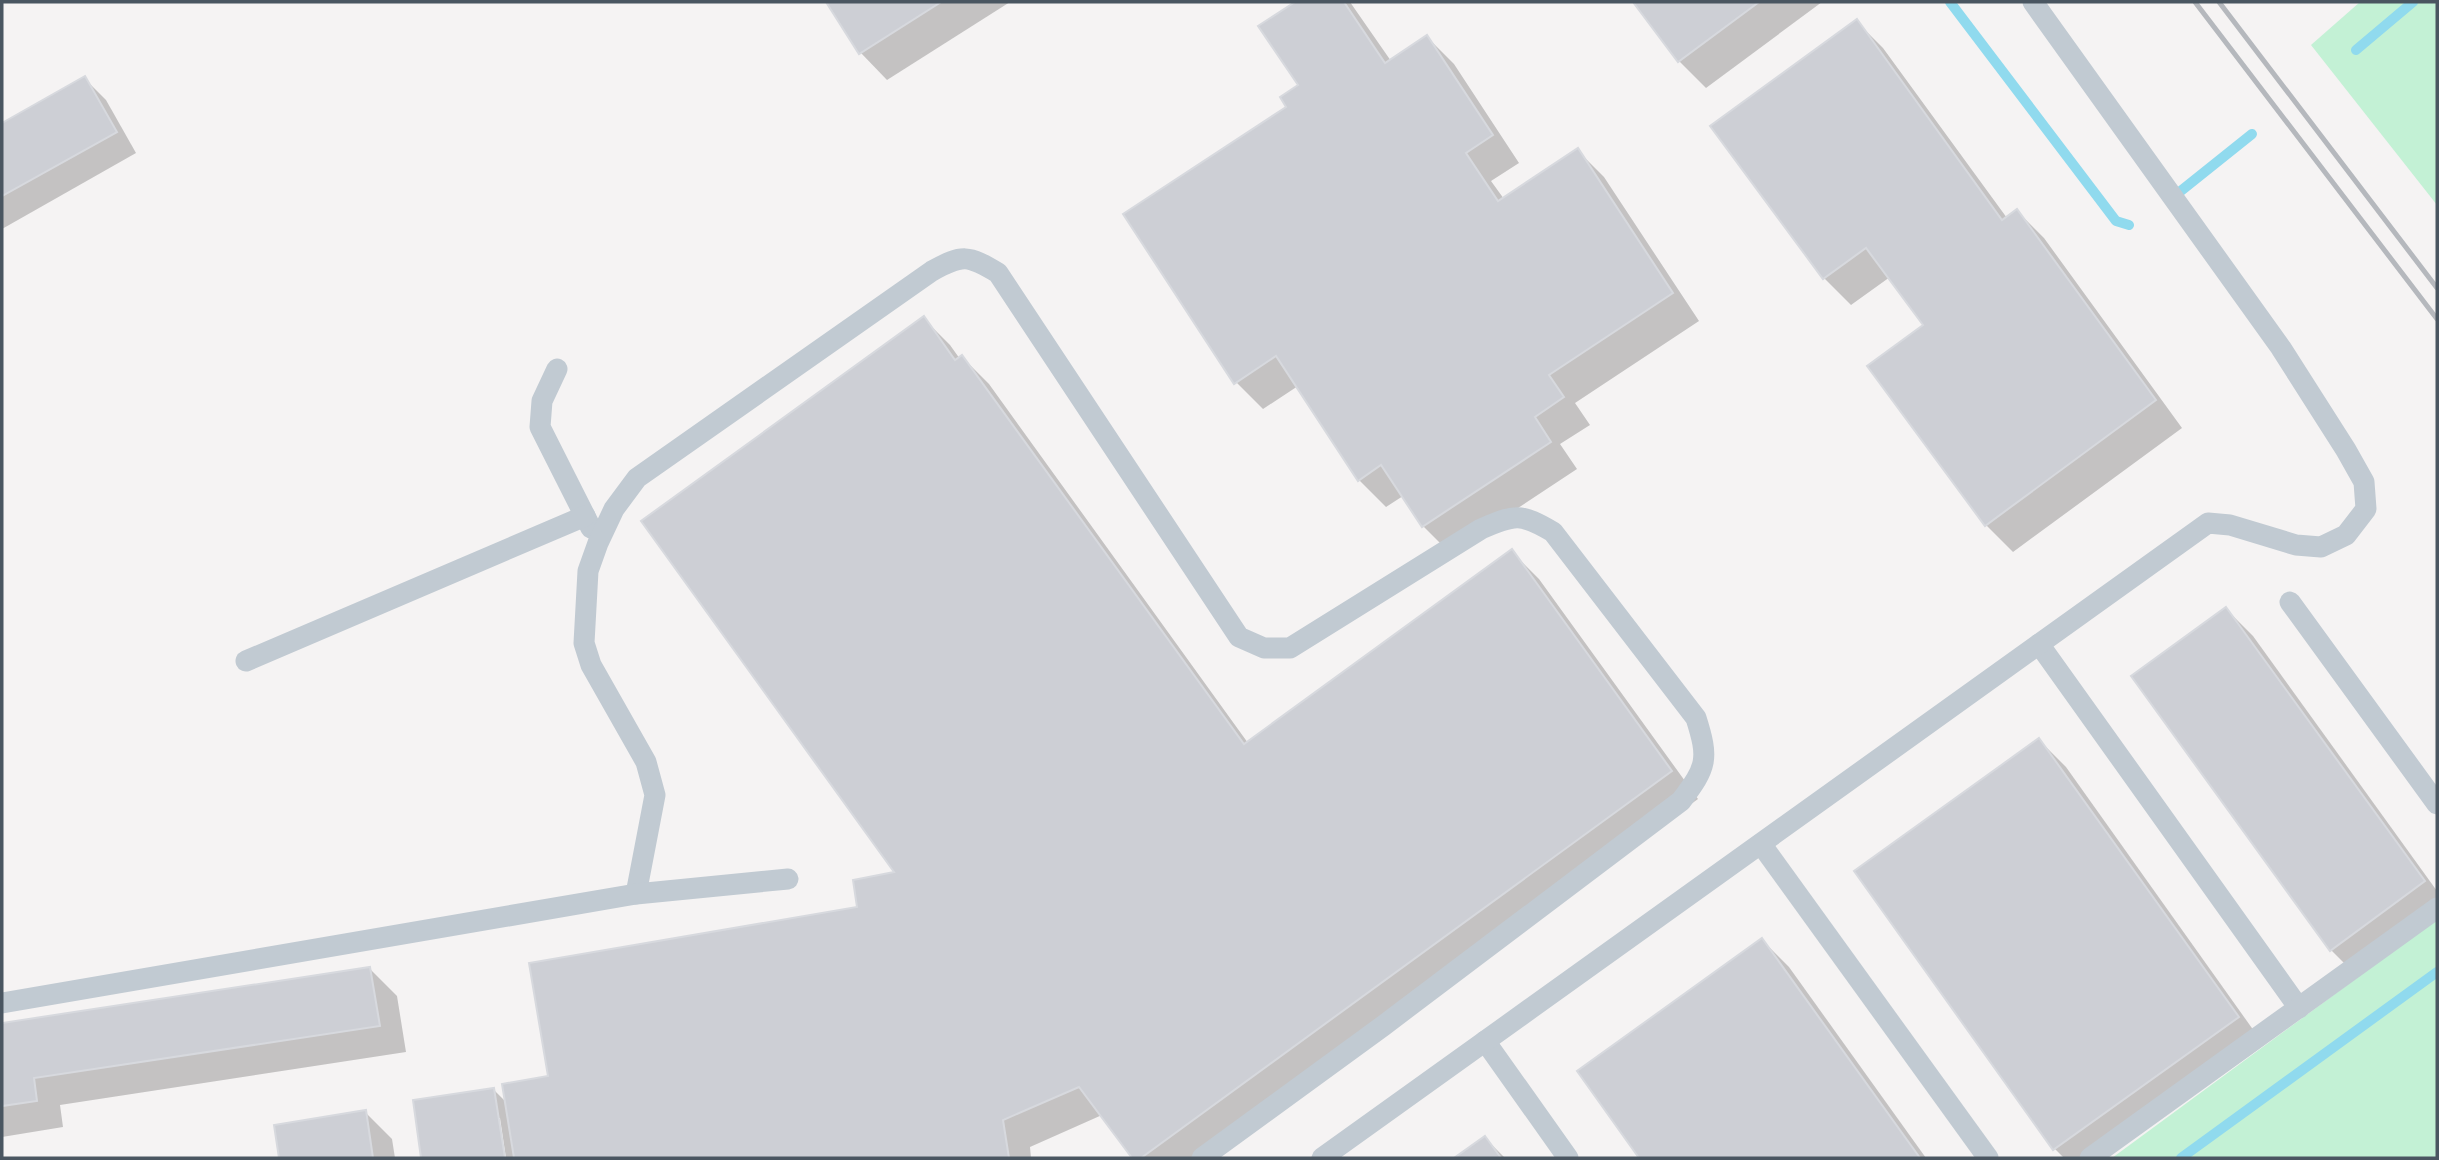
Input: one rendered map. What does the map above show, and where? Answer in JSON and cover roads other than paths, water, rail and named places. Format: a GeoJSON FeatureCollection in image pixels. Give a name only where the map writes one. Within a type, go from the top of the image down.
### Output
{"type":"FeatureCollection","features":[{"type":"Feature","properties":{"kind":"lane"},"geometry":{"type":"LineString","coordinates":[[1322,1158],[2208,523],[2230,525],[2295,544],[2321,547],[2346,536],[2366,509],[2364,482],[2281,348],[2033,2]]}},
{"type":"Feature","properties":{"kind":"lane"},"geometry":{"type":"LineString","coordinates":[[636,894],[655,795],[646,762],[591,665],[584,643],[588,571],[614,509],[637,478],[932,271],[955,258],[978,261],[998,273],[1239,637],[1264,648],[1290,648],[1481,529],[1507,517],[1530,519],[1553,532],[1696,718],[1705,746],[1700,776],[1681,801],[1202,1158]]}},
{"type":"Feature","properties":{"kind":"lane"},"geometry":{"type":"LineString","coordinates":[[557,369],[542,401],[540,427],[598,543]]}},
{"type":"Feature","properties":{"kind":"lane"},"geometry":{"type":"LineString","coordinates":[[246,661],[585,516]]}},
{"type":"Feature","properties":{"kind":"lane"},"geometry":{"type":"LineString","coordinates":[[2290,603],[2437,804]]}},
{"type":"Feature","properties":{"kind":"lane"},"geometry":{"type":"LineString","coordinates":[[2039,644],[2299,1008]]}},
{"type":"Feature","properties":{"kind":"lane"},"geometry":{"type":"LineString","coordinates":[[1761,844],[1988,1158]]}},
{"type":"Feature","properties":{"kind":"lane"},"geometry":{"type":"LineString","coordinates":[[2,1003],[636,894],[788,879]]}},
{"type":"Feature","properties":{"kind":"lane"},"geometry":{"type":"LineString","coordinates":[[2090,1158],[2437,908]]}},
{"type":"Feature","properties":{"kind":"lane"},"geometry":{"type":"LineString","coordinates":[[1485,1041],[1568,1158]]}},
{"type":"Feature","properties":{"kind":"waterway"},"geometry":{"type":"LineString","coordinates":[[1950,2],[2116,221],[2129,225]]}},
{"type":"Feature","properties":{"kind":"waterway"},"geometry":{"type":"LineString","coordinates":[[2356,50],[2413,2]]}},
{"type":"Feature","properties":{"kind":"waterway"},"geometry":{"type":"LineString","coordinates":[[2177,194],[2252,134]]}},
{"type":"Feature","properties":{"kind":"waterway"},"geometry":{"type":"LineString","coordinates":[[2181,1158],[2437,972]]}},
{"type":"Feature","properties":{"kind":"railway"},"geometry":{"type":"LineString","coordinates":[[2195,2],[2437,319]]}},
{"type":"Feature","properties":{"kind":"railway"},"geometry":{"type":"LineString","coordinates":[[2219,2],[2437,288]]}}]}
